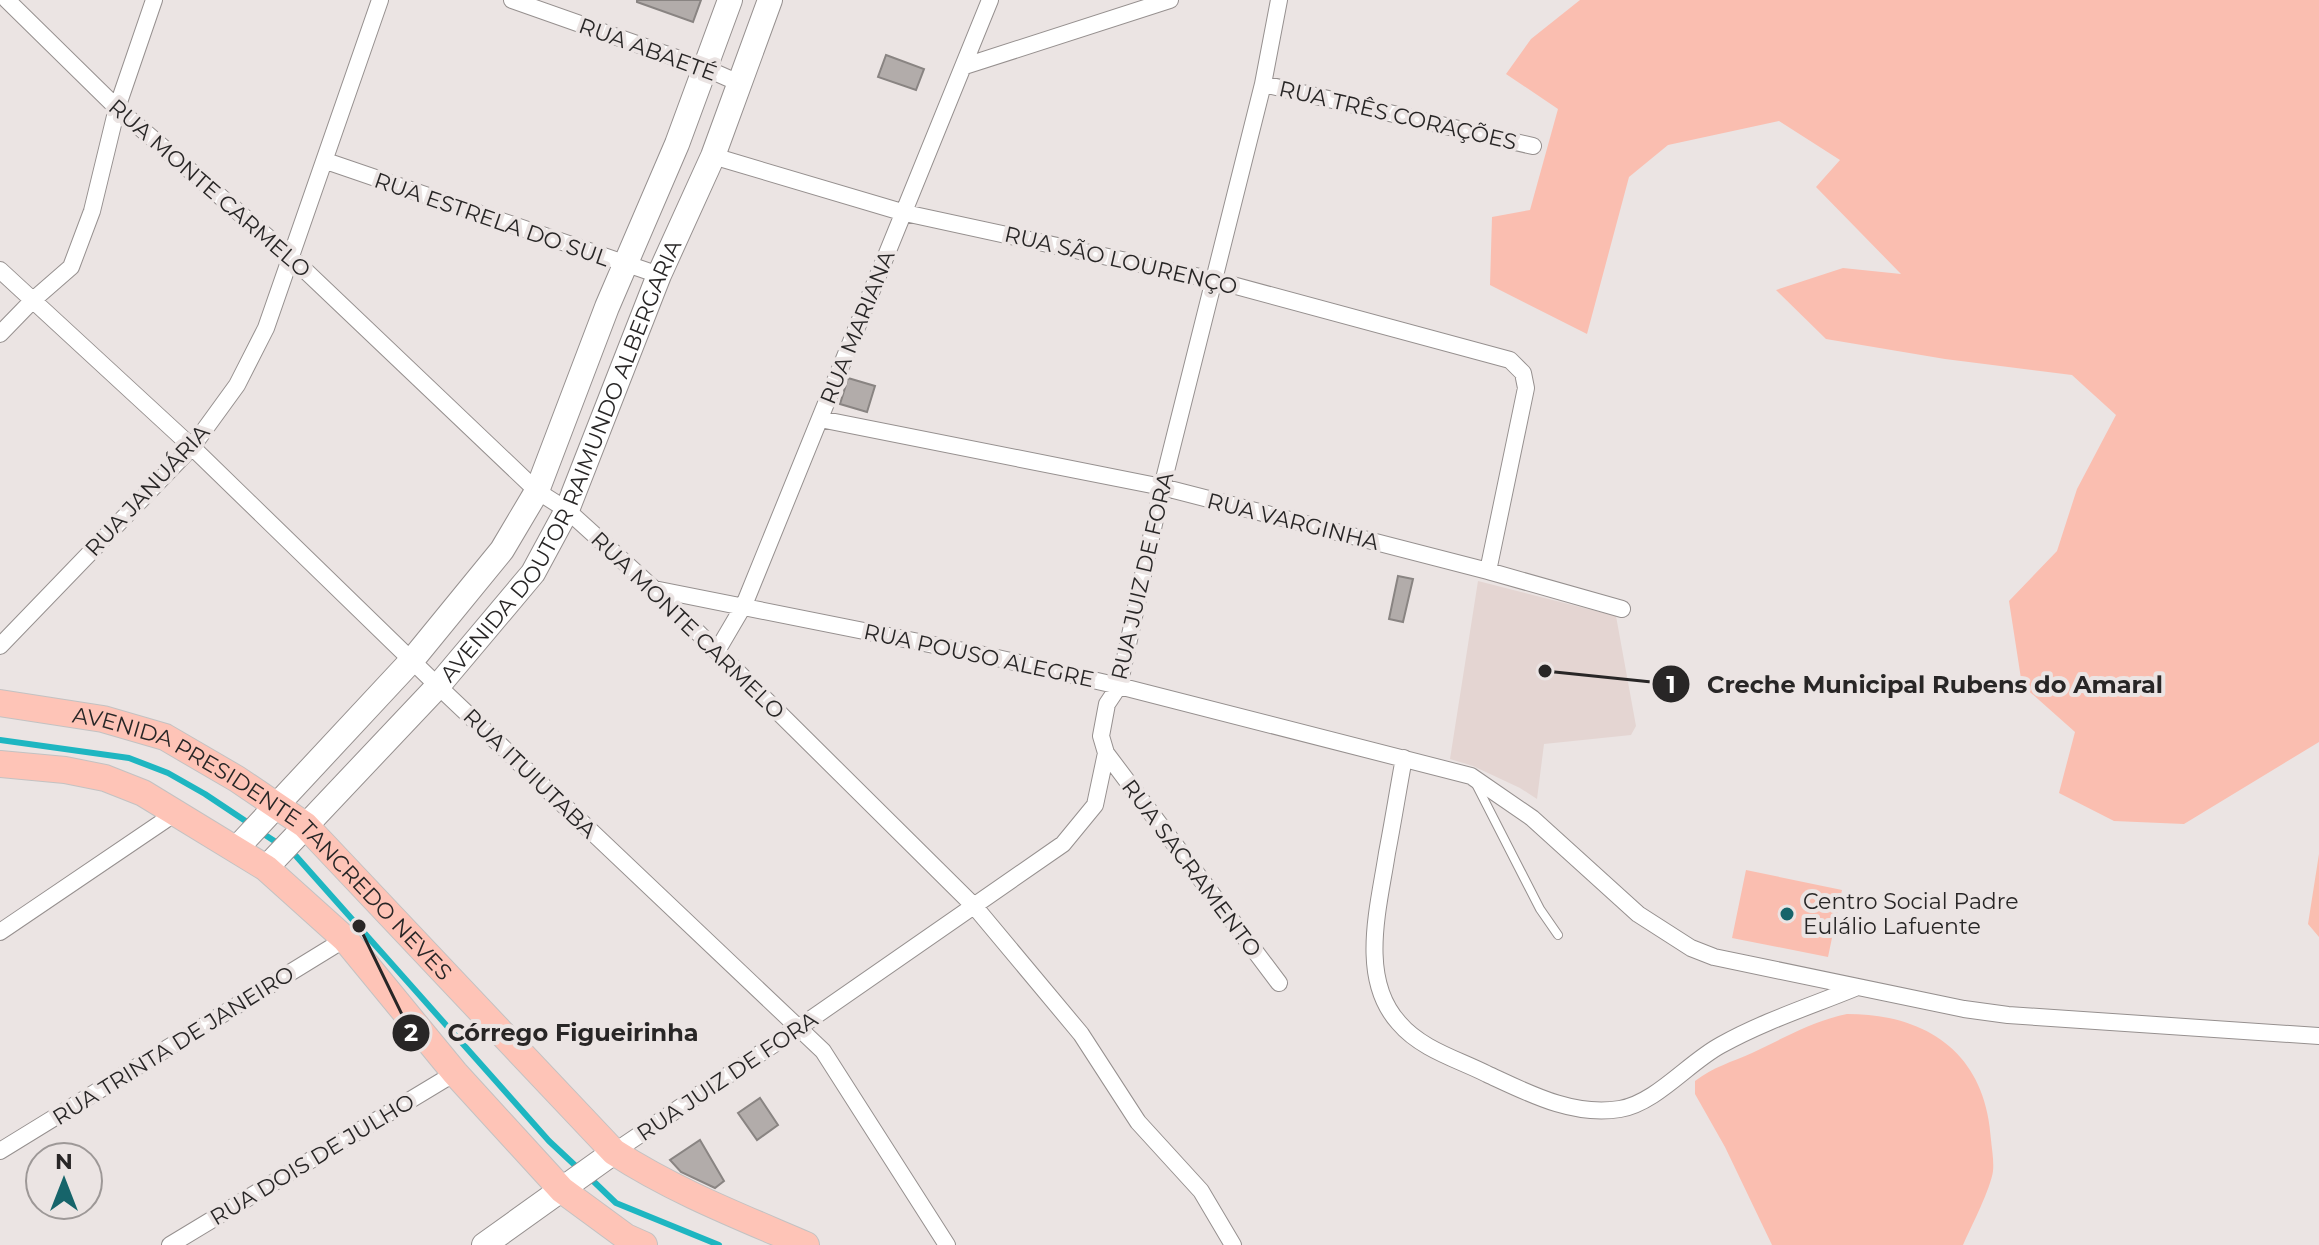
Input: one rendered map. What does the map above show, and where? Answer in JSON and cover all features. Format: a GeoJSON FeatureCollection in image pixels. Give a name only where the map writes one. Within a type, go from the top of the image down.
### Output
{"type":"FeatureCollection","features":[{"type":"Feature","properties":{"kind":"main road","name":"AVENIDA PRESIDENTE TANCREDO NEVES"},"geometry":{"type":"LineString","coordinates":[[0,703],[103,719],[165,737],[278,806],[305,825],[614,1152],[646,1173],[806,1245]]}},
{"type":"Feature","properties":{"kind":"main road","name":"AVENIDA PRESIDENTE TANCREDO NEVES"},"geometry":{"type":"LineString","coordinates":[[0,764],[65,770],[105,778],[143,793],[177,812],[266,868],[345,939],[455,1073],[562,1190],[626,1237],[644,1245]]}},
{"type":"Feature","properties":{"kind":"street","name":"RUA MONTE CARMELO"},"geometry":{"type":"LineString","coordinates":[[7,0],[117,108],[291,257],[537,491],[567,510],[654,589],[975,907],[1081,1034],[1138,1122],[1201,1191],[1233,1245]]}},
{"type":"Feature","properties":{"kind":"street"},"geometry":{"type":"LineString","coordinates":[[0,334],[71,267],[92,211],[117,108],[154,0]]}},
{"type":"Feature","properties":{"kind":"street","name":"RUA JANUÁRIA"},"geometry":{"type":"LineString","coordinates":[[0,646],[192,447],[237,385],[266,328],[380,0]]}},
{"type":"Feature","properties":{"kind":"street","name":"RUA ABAETÉ"},"geometry":{"type":"LineString","coordinates":[[512,0],[705,68],[739,83]]}},
{"type":"Feature","properties":{"kind":"street","name":"AVENIDA DOUTOR RAIMUNDO ALBERGARIA"},"geometry":{"type":"LineString","coordinates":[[236,849],[413,659],[502,550],[537,491],[624,265],[677,144],[730,0]]}},
{"type":"Feature","properties":{"kind":"street","name":"AVENIDA DOUTOR RAIMUNDO ALBERGARIA"},"geometry":{"type":"LineString","coordinates":[[266,868],[438,686],[533,573],[567,510],[659,275],[713,156],[770,0]]}},
{"type":"Feature","properties":{"kind":"street","name":"RUA MARIANA"},"geometry":{"type":"LineString","coordinates":[[717,651],[744,605],[990,0]]}},
{"type":"Feature","properties":{"kind":"street"},"geometry":{"type":"LineString","coordinates":[[965,66],[1170,0]]}},
{"type":"Feature","properties":{"kind":"street","name":"RUA JUIZ DE FORA"},"geometry":{"type":"LineString","coordinates":[[614,1152],[1063,844],[1095,805],[1106,753],[1101,736],[1107,704],[1119,686],[1162,487],[1263,84],[1279,0]]}},
{"type":"Feature","properties":{"kind":"street","name":"RUA TRÊS CORAÇÕES"},"geometry":{"type":"LineString","coordinates":[[1263,84],[1533,146]]}},
{"type":"Feature","properties":{"kind":"street","name":"RUA SÃO LOURENÇO"},"geometry":{"type":"LineString","coordinates":[[713,156],[905,213],[1214,280],[1510,360],[1523,373],[1526,388],[1488,571]]}},
{"type":"Feature","properties":{"kind":"street","name":"RUA ESTRELA DO SUL"},"geometry":{"type":"LineString","coordinates":[[326,161],[659,275]]}},
{"type":"Feature","properties":{"kind":"street","name":"RUA ITUIUTABA"},"geometry":{"type":"LineString","coordinates":[[0,270],[192,447],[438,686],[823,1051],[947,1245]]}},
{"type":"Feature","properties":{"kind":"street","name":"RUA VARGINHA"},"geometry":{"type":"LineString","coordinates":[[820,419],[1162,487],[1622,609]]}},
{"type":"Feature","properties":{"kind":"street","name":"RUA POUSO ALEGRE"},"geometry":{"type":"LineString","coordinates":[[654,589],[984,655],[1119,686],[1471,776],[1524,812],[1638,914],[1691,948],[1714,957],[1856,988],[2008,1015],[2319,1036]]}},
{"type":"Feature","properties":{"kind":"street","name":"RUA SACRAMENTO"},"geometry":{"type":"LineString","coordinates":[[1106,753],[1279,983]]}},
{"type":"Feature","properties":{"kind":"street"},"geometry":{"type":"LineString","coordinates":[[1404,758],[1375,928],[1377,970],[1382,996],[1389,1009],[1418,1041],[1545,1101],[1596,1110],[1621,1109],[1640,1103],[1719,1046],[1856,988]]}},
{"type":"Feature","properties":{"kind":"street"},"geometry":{"type":"LineString","coordinates":[[0,932],[177,812]]}},
{"type":"Feature","properties":{"kind":"street","name":"RUA TRINTA DE JANEIRO"},"geometry":{"type":"LineString","coordinates":[[0,1151],[345,939]]}},
{"type":"Feature","properties":{"kind":"street","name":"RUA DOIS DE JULHO"},"geometry":{"type":"LineString","coordinates":[[170,1245],[455,1073]]}},
{"type":"Feature","properties":{"kind":"street"},"geometry":{"type":"LineString","coordinates":[[484,1245],[614,1152]]}},
{"type":"Feature","properties":{"kind":"lane"},"geometry":{"type":"LineString","coordinates":[[1471,776],[1540,909],[1558,935]]}},
{"type":"Feature","properties":{"kind":"shaded area"},"geometry":{"type":"Polygon","coordinates":[[[1580,0],[2319,0],[2319,742],[2184,824],[2114,821],[2059,793],[2075,732],[2022,685],[2009,601],[2057,551],[2077,489],[2116,415],[2072,375],[1945,359],[1826,339],[1776,290],[1843,268],[1901,274],[1816,187],[1840,160],[1779,121],[1668,145],[1629,177],[1587,334],[1490,285],[1492,217],[1530,210],[1558,109],[1506,74],[1531,39],[1580,0]]]}},
{"type":"Feature","properties":{"kind":"shaded area"},"geometry":{"type":"Polygon","coordinates":[[[1478,581],[1616,616],[1636,726],[1631,735],[1544,744],[1537,799],[1473,766],[1450,759],[1478,581]]]}},
{"type":"Feature","properties":{"kind":"shaded area"},"geometry":{"type":"Polygon","coordinates":[[[2319,854],[2319,937],[2308,924],[2319,854]]]}},
{"type":"Feature","properties":{"kind":"shaded area","name":"Centro Social Padre Eulálio Lafuente"},"geometry":{"type":"Polygon","coordinates":[[[1746,870],[1842,890],[1828,957],[1732,938],[1746,870]]]}},
{"type":"Feature","properties":{"kind":"shaded area"},"geometry":{"type":"Polygon","coordinates":[[[1847,1014],[1876,1016],[1927,1031],[1948,1045],[1965,1062],[1978,1084],[1987,1110],[1993,1171],[1963,1245],[1772,1245],[1725,1147],[1695,1094],[1695,1081],[1709,1072],[1810,1025],[1847,1014]]]}},
{"type":"Feature","properties":{"kind":"building"},"geometry":{"type":"Polygon","coordinates":[[[637,0],[701,0],[693,22],[637,0]]]}},
{"type":"Feature","properties":{"kind":"building"},"geometry":{"type":"Polygon","coordinates":[[[886,55],[924,69],[916,90],[878,77],[886,55]]]}},
{"type":"Feature","properties":{"kind":"building"},"geometry":{"type":"Polygon","coordinates":[[[848,378],[875,386],[867,412],[840,404],[848,378]]]}},
{"type":"Feature","properties":{"kind":"building"},"geometry":{"type":"Polygon","coordinates":[[[1398,576],[1413,579],[1403,622],[1389,619],[1398,576]]]}},
{"type":"Feature","properties":{"kind":"building"},"geometry":{"type":"Polygon","coordinates":[[[760,1098],[778,1125],[757,1140],[738,1113],[760,1098]]]}},
{"type":"Feature","properties":{"kind":"building"},"geometry":{"type":"Polygon","coordinates":[[[700,1140],[724,1181],[715,1188],[681,1172],[670,1160],[700,1140]]]}},
{"type":"Feature","properties":{"kind":"waterway"},"geometry":{"type":"LineString","coordinates":[[0,740],[129,758],[168,773],[250,824]]}},
{"type":"Feature","properties":{"kind":"waterway"},"geometry":{"type":"LineString","coordinates":[[259,831],[279,844]]}},
{"type":"Feature","properties":{"kind":"waterway"},"geometry":{"type":"LineString","coordinates":[[289,851],[549,1141],[580,1170]]}},
{"type":"Feature","properties":{"kind":"waterway"},"geometry":{"type":"LineString","coordinates":[[589,1177],[616,1203],[719,1245]]}},
{"type":"Feature","properties":{"kind":"place","name":"Creche Municipal Rubens do Amaral"},"geometry":{"type":"Point","coordinates":[1545,671]}},
{"type":"Feature","properties":{"kind":"place","name":"Centro Social Padre Eulálio Lafuente"},"geometry":{"type":"Point","coordinates":[1787,914]}},
{"type":"Feature","properties":{"kind":"place","name":"Córrego Figueirinha"},"geometry":{"type":"Point","coordinates":[359,926]}}]}
